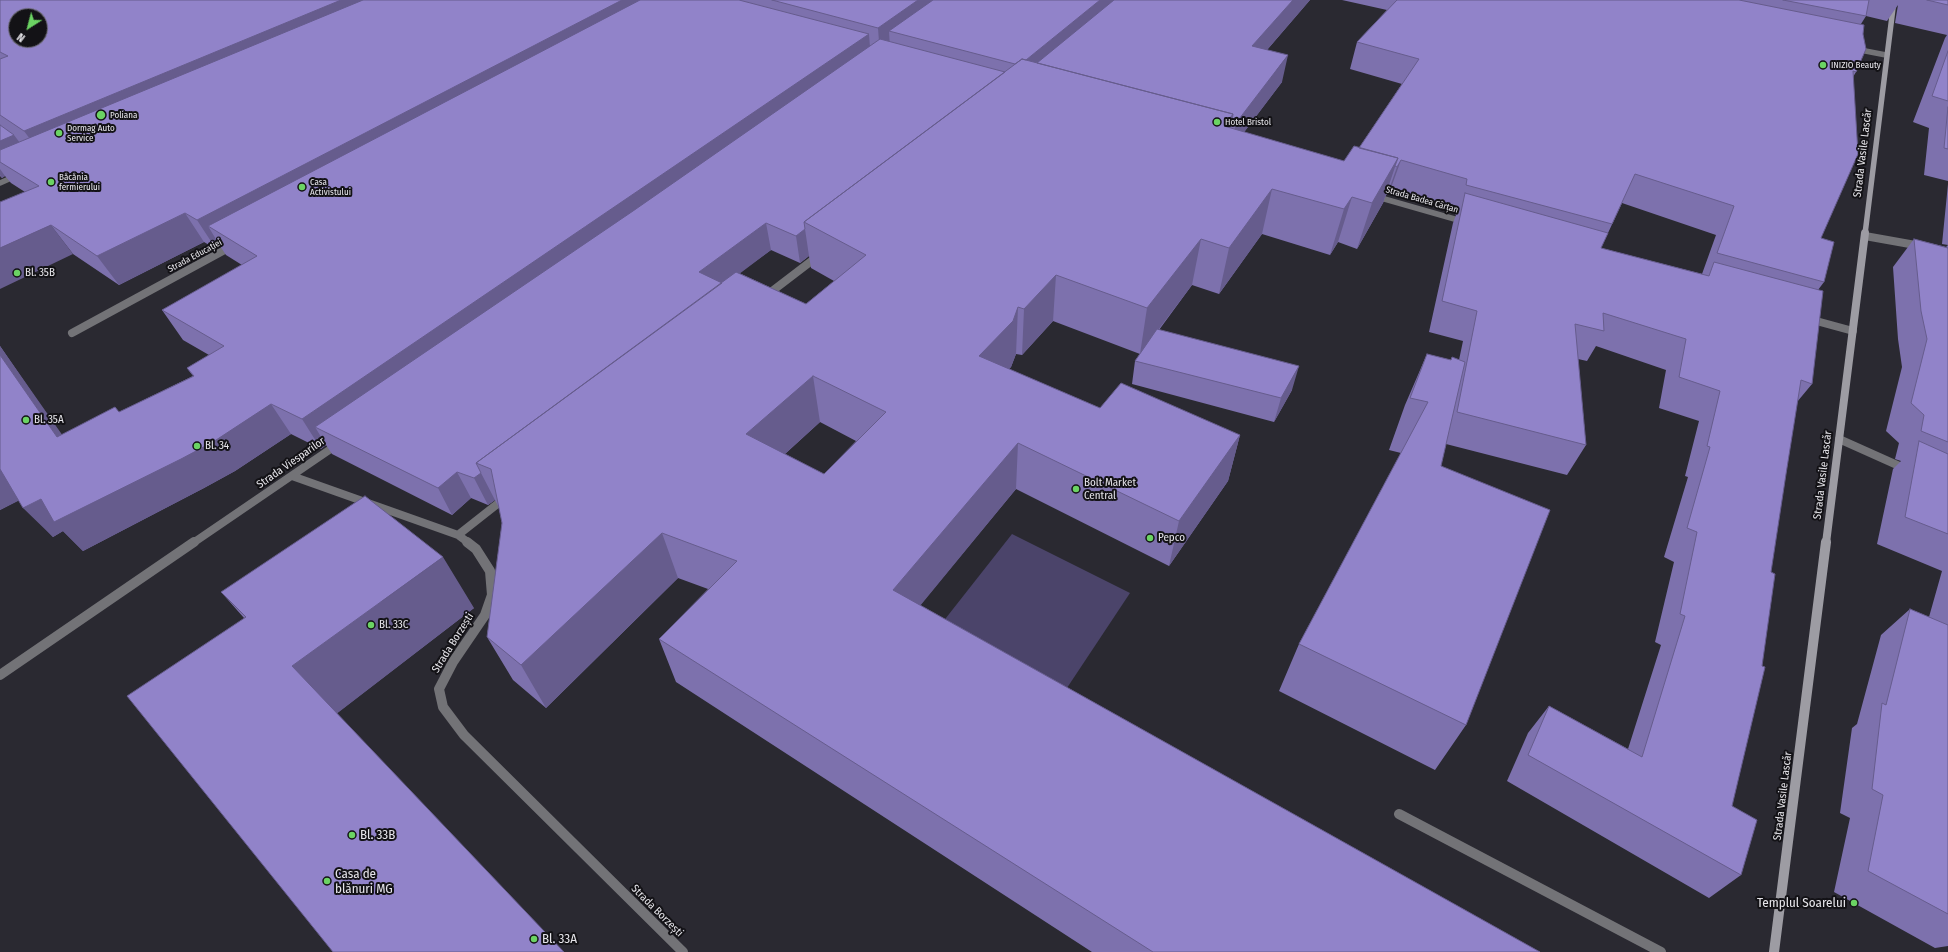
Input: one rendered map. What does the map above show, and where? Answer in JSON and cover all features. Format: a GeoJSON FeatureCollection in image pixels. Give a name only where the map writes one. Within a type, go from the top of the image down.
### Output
{"type":"FeatureCollection","features":[{"type":"Feature","properties":{"kind":"street","name":"Strada Vasile Lascăr"},"geometry":{"type":"LineString","coordinates":[[1774,952],[1894,0]]}},
{"type":"Feature","properties":{"kind":"street"},"geometry":{"type":"LineString","coordinates":[[1846,47],[1886,55]]}},
{"type":"Feature","properties":{"kind":"street"},"geometry":{"type":"LineString","coordinates":[[0,183],[25,172]]}},
{"type":"Feature","properties":{"kind":"street","name":"Strada Badea Cârțan"},"geometry":{"type":"LineString","coordinates":[[1366,194],[1473,224]]}},
{"type":"Feature","properties":{"kind":"street"},"geometry":{"type":"LineString","coordinates":[[1865,236],[1926,246]]}},
{"type":"Feature","properties":{"kind":"street","name":"Strada Educației"},"geometry":{"type":"LineString","coordinates":[[72,333],[240,242]]}},
{"type":"Feature","properties":{"kind":"street"},"geometry":{"type":"LineString","coordinates":[[760,301],[823,252]]}},
{"type":"Feature","properties":{"kind":"street"},"geometry":{"type":"LineString","coordinates":[[1803,317],[1853,331]]}},
{"type":"Feature","properties":{"kind":"street"},"geometry":{"type":"LineString","coordinates":[[1839,439],[1912,472]]}},
{"type":"Feature","properties":{"kind":"street","name":"Strada Viesparilor"},"geometry":{"type":"LineString","coordinates":[[0,675],[344,440]]}},
{"type":"Feature","properties":{"kind":"street","name":"Strada Borzești"},"geometry":{"type":"LineString","coordinates":[[292,476],[458,535],[476,549],[490,571],[492,595],[485,615],[453,662],[439,688],[443,707],[475,746],[683,952]]}},
{"type":"Feature","properties":{"kind":"street"},"geometry":{"type":"LineString","coordinates":[[458,535],[514,491]]}},
{"type":"Feature","properties":{"kind":"street"},"geometry":{"type":"LineString","coordinates":[[1399,814],[1661,952]]}},
{"type":"Feature","properties":{"kind":"shaded area"},"geometry":{"type":"Polygon","coordinates":[[[1012,534],[1130,593],[1055,706],[931,637],[1012,534]]]}},
{"type":"Feature","properties":{"kind":"building"},"geometry":{"type":"Polygon","coordinates":[[[0,0],[341,0],[24,131],[0,115],[0,59],[8,56],[0,52],[0,0]]]}},
{"type":"Feature","properties":{"kind":"building"},"geometry":{"type":"Polygon","coordinates":[[[363,0],[622,0],[197,220],[185,213],[97,256],[51,225],[0,248],[0,202],[39,186],[0,162],[0,150],[363,0]]]}},
{"type":"Feature","properties":{"kind":"building"},"geometry":{"type":"Polygon","coordinates":[[[640,0],[739,0],[869,34],[302,419],[271,404],[213,442],[54,522],[41,499],[23,508],[0,469],[0,355],[57,437],[115,407],[119,412],[194,376],[187,368],[224,346],[162,310],[257,256],[208,226],[640,0]]]}},
{"type":"Feature","properties":{"kind":"building"},"geometry":{"type":"Polygon","coordinates":[[[772,0],[918,0],[878,28],[772,0]]]}},
{"type":"Feature","properties":{"kind":"building"},"geometry":{"type":"Polygon","coordinates":[[[933,0],[1100,0],[1026,60],[1022,59],[1015,64],[889,31],[933,0]]]}},
{"type":"Feature","properties":{"kind":"building"},"geometry":{"type":"Polygon","coordinates":[[[1114,0],[1293,0],[1252,46],[1288,55],[1236,123],[1232,122],[1233,114],[1037,63],[1114,0]]]}},
{"type":"Feature","properties":{"kind":"building"},"geometry":{"type":"Polygon","coordinates":[[[1397,0],[1739,0],[1864,25],[1863,34],[1866,49],[1856,72],[1853,71],[1858,154],[1821,238],[1834,242],[1824,282],[1717,253],[1734,206],[1635,174],[1612,224],[1466,185],[1467,179],[1401,160],[1397,167],[1395,166],[1398,158],[1359,148],[1419,59],[1357,42],[1397,0]]]}},
{"type":"Feature","properties":{"kind":"building"},"geometry":{"type":"Polygon","coordinates":[[[1783,0],[1869,0],[1866,16],[1783,0]]]}},
{"type":"Feature","properties":{"kind":"building"},"geometry":{"type":"Polygon","coordinates":[[[1927,0],[1948,0],[1948,5],[1927,0]]]}},
{"type":"Feature","properties":{"kind":"building"},"geometry":{"type":"Polygon","coordinates":[[[880,39],[1005,72],[804,222],[805,229],[796,236],[766,223],[699,272],[722,283],[476,463],[481,473],[474,478],[457,472],[438,488],[315,427],[633,211],[880,39]]]}},
{"type":"Feature","properties":{"kind":"building"},"geometry":{"type":"Polygon","coordinates":[[[1948,51],[1948,101],[1932,96],[1948,51]]]}},
{"type":"Feature","properties":{"kind":"building"},"geometry":{"type":"Polygon","coordinates":[[[1022,59],[1233,114],[1224,126],[1344,161],[1354,146],[1398,158],[1372,203],[1352,197],[1344,209],[1272,189],[1229,248],[1201,239],[1147,308],[1056,275],[1024,309],[1018,307],[1013,321],[979,356],[1100,408],[1121,383],[1240,435],[1179,521],[1018,443],[893,590],[1540,952],[1153,952],[659,639],[737,561],[662,533],[521,665],[487,637],[502,523],[491,469],[476,463],[736,272],[806,304],[866,255],[804,222],[1022,59]],[[813,376],[746,434],[824,474],[886,412],[813,376]]]}},
{"type":"Feature","properties":{"kind":"building"},"geometry":{"type":"Polygon","coordinates":[[[1948,107],[1948,149],[1944,148],[1948,107]]]}},
{"type":"Feature","properties":{"kind":"building"},"geometry":{"type":"Polygon","coordinates":[[[0,125],[14,135],[0,141],[0,125]]]}},
{"type":"Feature","properties":{"kind":"building"},"geometry":{"type":"Polygon","coordinates":[[[1465,193],[1608,233],[1601,248],[1709,276],[1714,262],[1823,291],[1812,384],[1801,380],[1786,474],[1771,572],[1775,574],[1762,666],[1765,667],[1732,806],[1757,820],[1741,875],[1528,755],[1549,706],[1642,757],[1685,616],[1680,614],[1697,532],[1687,528],[1710,447],[1707,446],[1720,391],[1679,377],[1686,339],[1603,313],[1604,331],[1575,324],[1586,445],[1457,412],[1477,311],[1442,301],[1465,193]]]}},
{"type":"Feature","properties":{"kind":"building"},"geometry":{"type":"Polygon","coordinates":[[[1914,239],[1948,248],[1948,442],[1921,431],[1924,415],[1911,403],[1927,339],[1921,311],[1914,239]]]}},
{"type":"Feature","properties":{"kind":"building"},"geometry":{"type":"Polygon","coordinates":[[[1157,329],[1299,366],[1281,398],[1135,361],[1157,329]]]}},
{"type":"Feature","properties":{"kind":"building"},"geometry":{"type":"Polygon","coordinates":[[[1427,354],[1451,360],[1452,357],[1465,362],[1441,466],[1550,510],[1466,725],[1299,644],[1428,402],[1410,398],[1427,354]]]}},
{"type":"Feature","properties":{"kind":"building"},"geometry":{"type":"Polygon","coordinates":[[[1919,441],[1948,454],[1948,534],[1905,517],[1919,441]]]}},
{"type":"Feature","properties":{"kind":"building"},"geometry":{"type":"Polygon","coordinates":[[[365,496],[443,557],[292,666],[564,952],[333,952],[127,696],[246,617],[221,592],[365,496]]]}},
{"type":"Feature","properties":{"kind":"building"},"geometry":{"type":"Polygon","coordinates":[[[1910,609],[1948,625],[1948,914],[1868,871],[1883,795],[1872,789],[1882,703],[1886,705],[1910,609]]]}},
{"type":"Feature","properties":{"kind":"place","name":"INIZIO Beauty"},"geometry":{"type":"Point","coordinates":[1823,65]}},
{"type":"Feature","properties":{"kind":"place","name":"Poliana"},"geometry":{"type":"Point","coordinates":[101,115]}},
{"type":"Feature","properties":{"kind":"place","name":"Hotel Bristol"},"geometry":{"type":"Point","coordinates":[1217,122]}},
{"type":"Feature","properties":{"kind":"place","name":"Dormag Auto Service"},"geometry":{"type":"Point","coordinates":[59,133]}},
{"type":"Feature","properties":{"kind":"place","name":"Băcănia fermierului"},"geometry":{"type":"Point","coordinates":[51,182]}},
{"type":"Feature","properties":{"kind":"place","name":"Casa Activistului"},"geometry":{"type":"Point","coordinates":[302,187]}},
{"type":"Feature","properties":{"kind":"place","name":"Bl. 35B"},"geometry":{"type":"Point","coordinates":[17,273]}},
{"type":"Feature","properties":{"kind":"place","name":"Bl. 35A"},"geometry":{"type":"Point","coordinates":[26,420]}},
{"type":"Feature","properties":{"kind":"place","name":"Bl. 34"},"geometry":{"type":"Point","coordinates":[197,446]}},
{"type":"Feature","properties":{"kind":"place","name":"Bolt Market Central"},"geometry":{"type":"Point","coordinates":[1076,489]}},
{"type":"Feature","properties":{"kind":"place","name":"Pepco"},"geometry":{"type":"Point","coordinates":[1150,538]}},
{"type":"Feature","properties":{"kind":"place","name":"Bl. 33C"},"geometry":{"type":"Point","coordinates":[371,625]}},
{"type":"Feature","properties":{"kind":"place","name":"Bl. 33B"},"geometry":{"type":"Point","coordinates":[352,835]}},
{"type":"Feature","properties":{"kind":"place","name":"Casa de blănuri MG"},"geometry":{"type":"Point","coordinates":[327,881]}},
{"type":"Feature","properties":{"kind":"place","name":"Templul Soarelui"},"geometry":{"type":"Point","coordinates":[1854,903]}},
{"type":"Feature","properties":{"kind":"place","name":"Bl. 33A"},"geometry":{"type":"Point","coordinates":[534,939]}}]}
